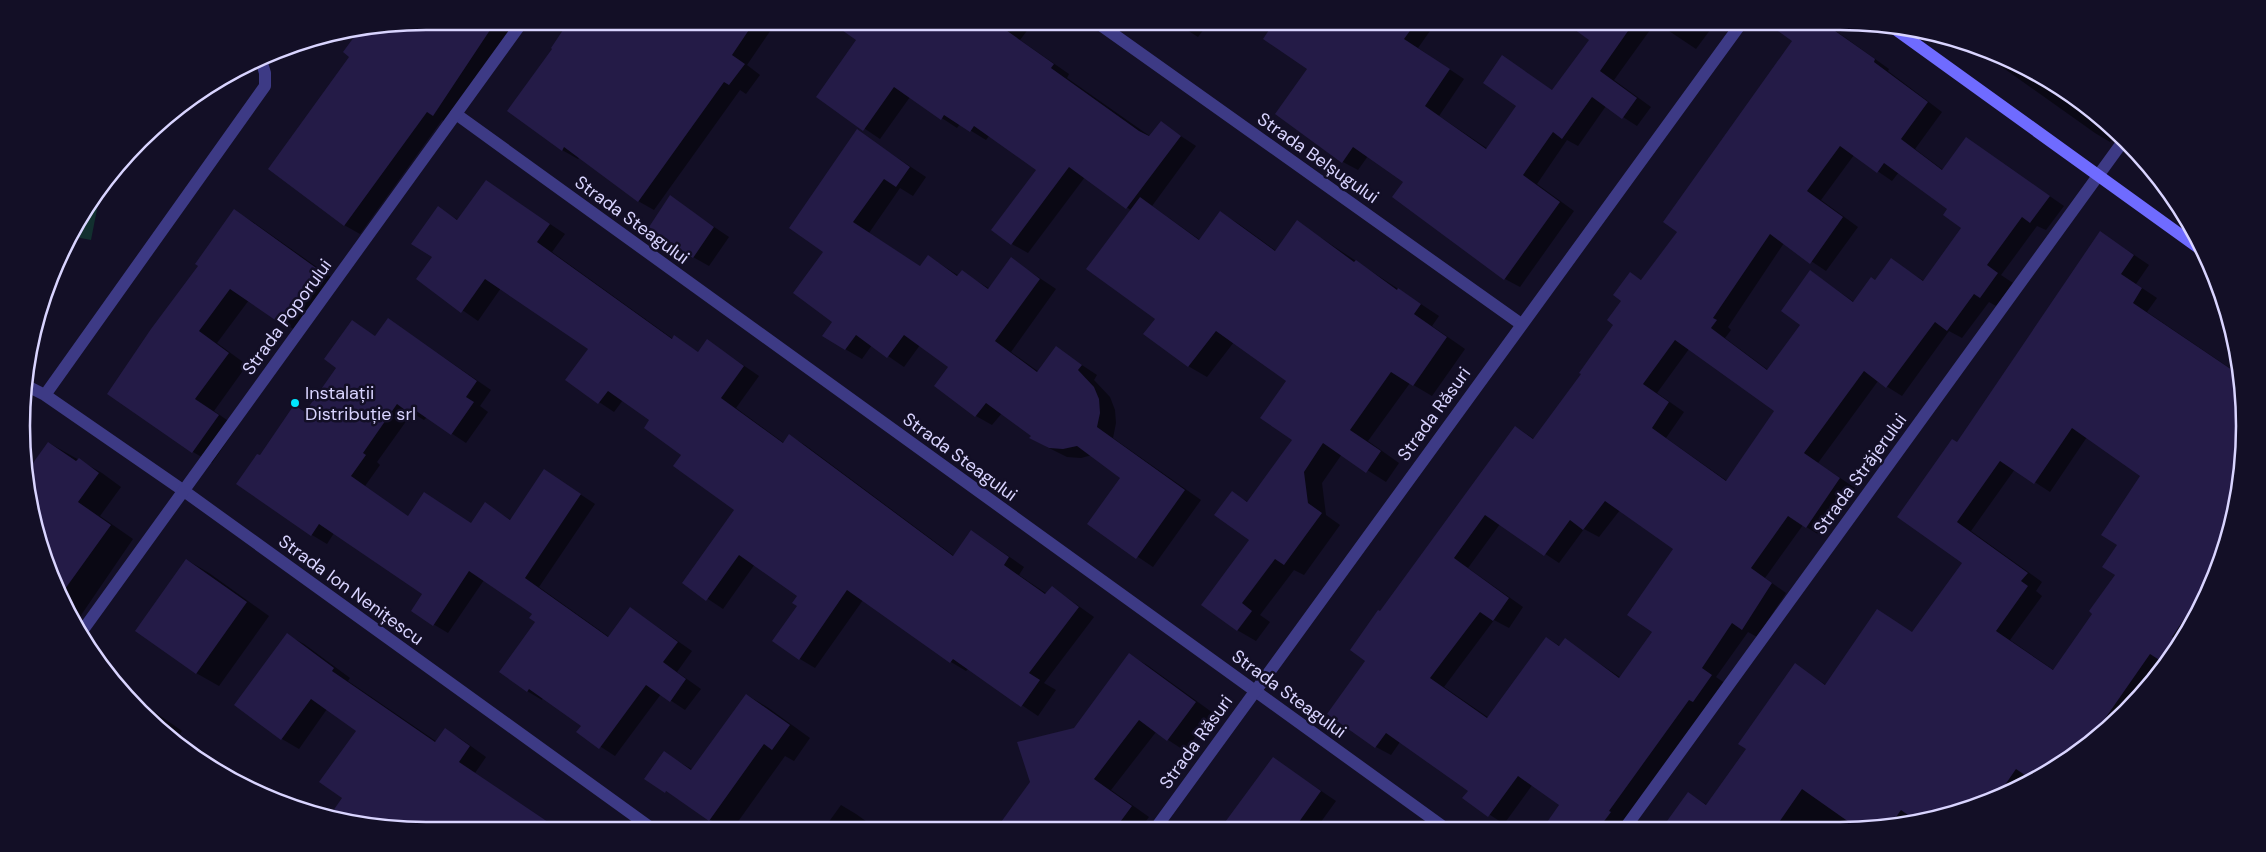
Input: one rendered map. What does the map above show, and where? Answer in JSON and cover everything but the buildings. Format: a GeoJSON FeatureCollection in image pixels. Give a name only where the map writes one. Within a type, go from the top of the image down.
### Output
{"type":"FeatureCollection","features":[{"type":"Feature","properties":{"kind":"main road"},"geometry":{"type":"LineString","coordinates":[[1905,36],[2190,242]]}},
{"type":"Feature","properties":{"kind":"street","name":"Strada Poporului"},"geometry":{"type":"LineString","coordinates":[[85,627],[517,30]]}},
{"type":"Feature","properties":{"kind":"street","name":"Strada Belșugului"},"geometry":{"type":"LineString","coordinates":[[1108,30],[1521,324]]}},
{"type":"Feature","properties":{"kind":"street","name":"Strada Răsuri"},"geometry":{"type":"LineString","coordinates":[[1160,822],[1736,30]]}},
{"type":"Feature","properties":{"kind":"street"},"geometry":{"type":"LineString","coordinates":[[45,395],[265,86],[265,73],[262,66]]}},
{"type":"Feature","properties":{"kind":"street","name":"Strada Steagului"},"geometry":{"type":"LineString","coordinates":[[456,114],[1437,822]]}},
{"type":"Feature","properties":{"kind":"street","name":"Strada Străjerului"},"geometry":{"type":"LineString","coordinates":[[1629,822],[2120,146]]}},
{"type":"Feature","properties":{"kind":"street","name":"Strada Ion Nenițescu"},"geometry":{"type":"LineString","coordinates":[[32,388],[45,395],[184,491],[643,822]]}},
{"type":"Feature","properties":{"kind":"green space"},"geometry":{"type":"Polygon","coordinates":[[[98,205],[91,240],[78,238],[98,205]]]}},
{"type":"Feature","properties":{"kind":"place","name":"Instalații Distribuție srl"},"geometry":{"type":"Point","coordinates":[295,403]}}]}
